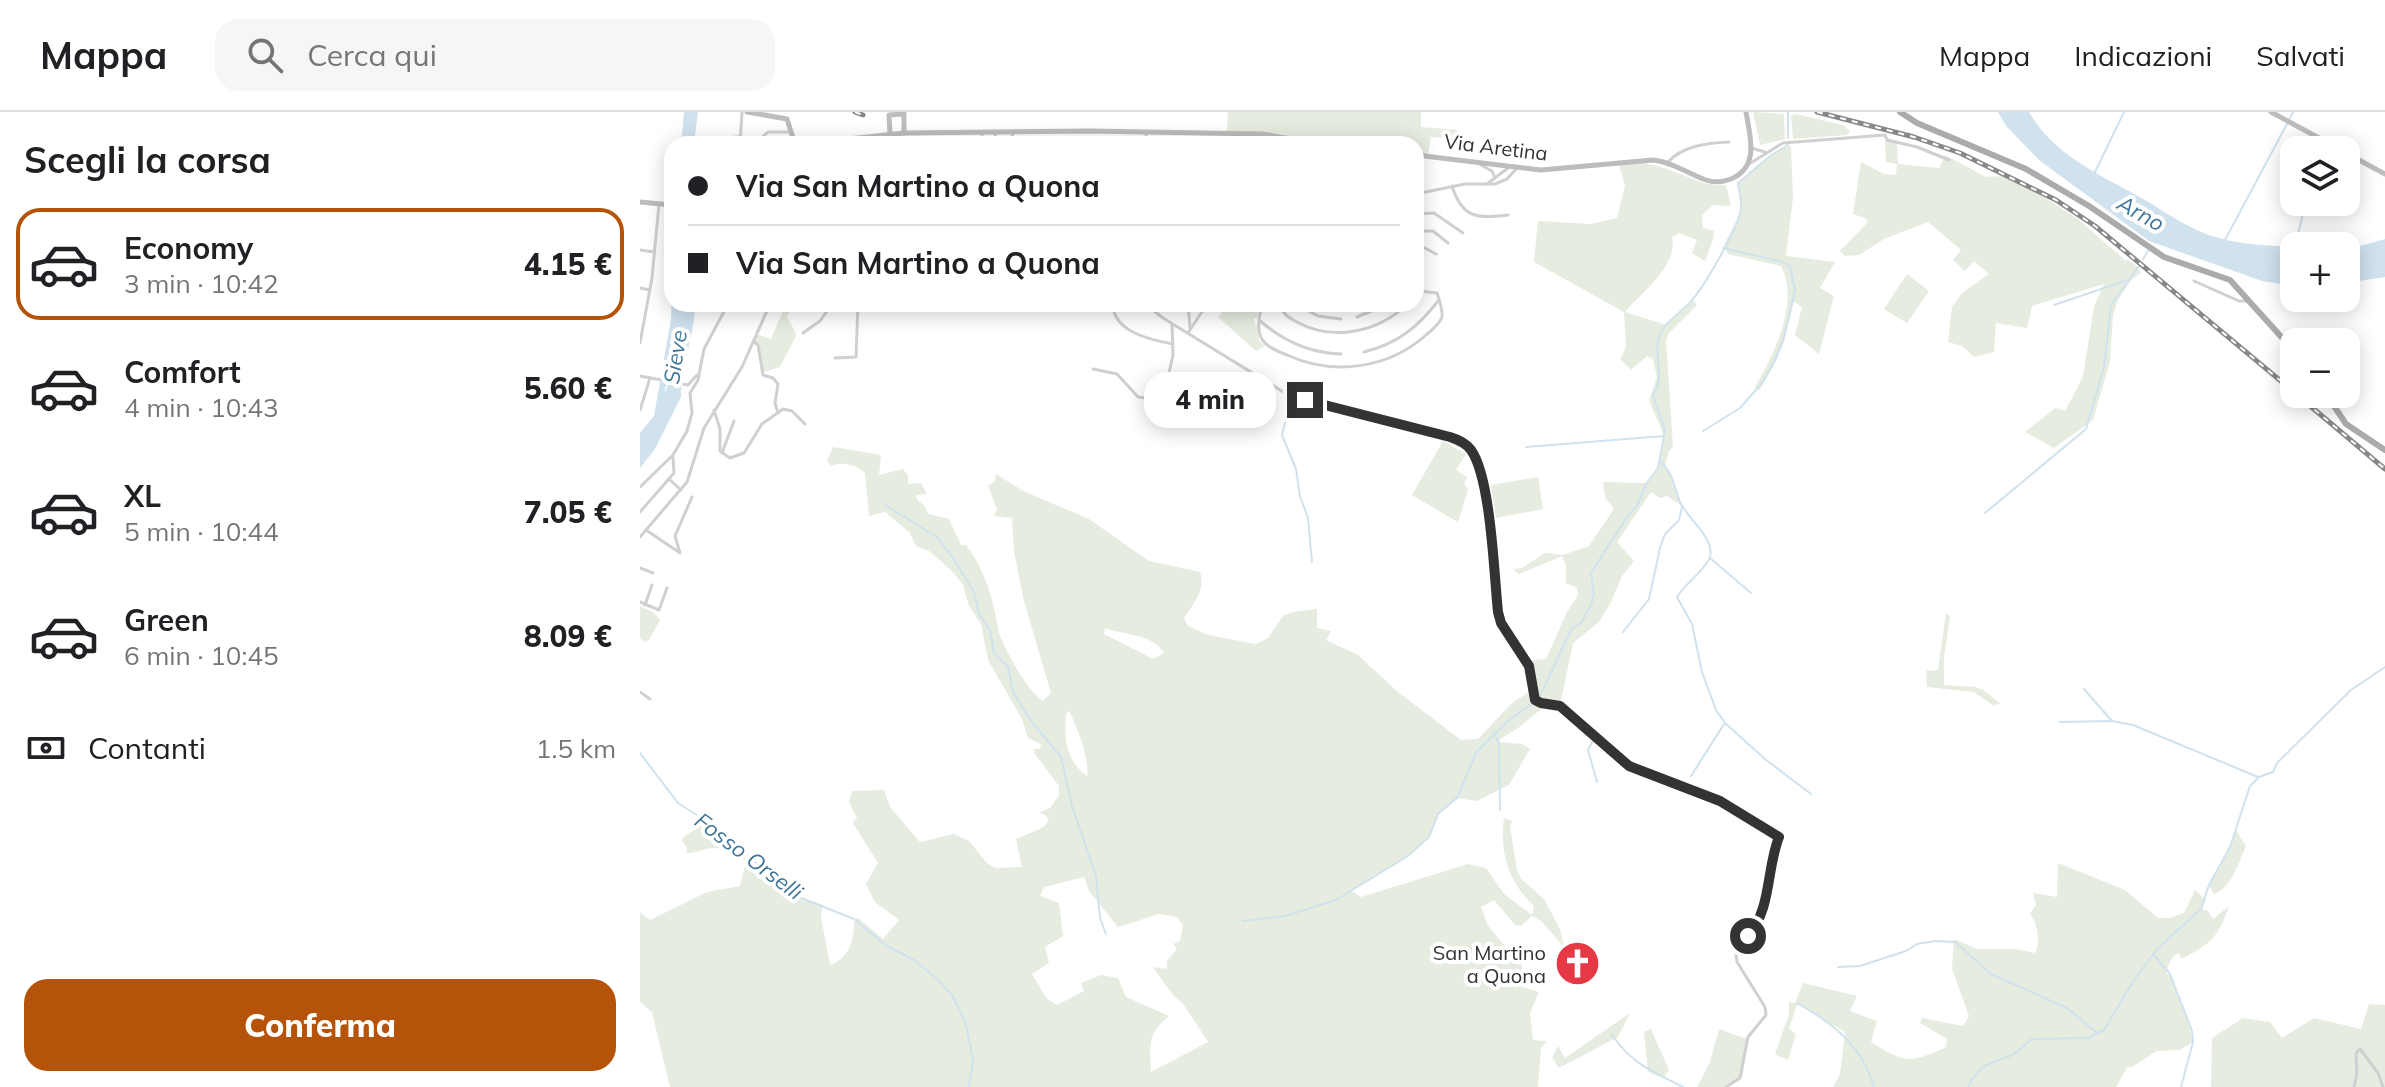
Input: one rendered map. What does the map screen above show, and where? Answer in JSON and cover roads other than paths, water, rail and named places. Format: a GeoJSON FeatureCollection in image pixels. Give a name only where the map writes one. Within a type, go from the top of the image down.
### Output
{"type":"FeatureCollection","features":[{"type":"Feature","properties":{"kind":"main road"},"geometry":{"type":"LineString","coordinates":[[1900,112],[1917,123],[2017,165],[2089,206],[2164,257],[2230,280],[2280,335]]}},
{"type":"Feature","properties":{"kind":"main road"},"geometry":{"type":"LineString","coordinates":[[2335,408],[2346,424],[2385,450]]}},
{"type":"Feature","properties":{"kind":"street"},"geometry":{"type":"LineString","coordinates":[[1746,112],[1751,148],[1746,167]]}},
{"type":"Feature","properties":{"kind":"street"},"geometry":{"type":"LineString","coordinates":[[2271,112],[2316,136]]}},
{"type":"Feature","properties":{"kind":"street"},"geometry":{"type":"LineString","coordinates":[[740,136],[745,113],[787,119],[792,136]]}},
{"type":"Feature","properties":{"kind":"street"},"geometry":{"type":"LineString","coordinates":[[888,134],[889,115],[904,114],[904,133]]}},
{"type":"Feature","properties":{"kind":"street"},"geometry":{"type":"LineString","coordinates":[[764,136],[768,132],[791,132]]}},
{"type":"Feature","properties":{"kind":"street"},"geometry":{"type":"LineString","coordinates":[[872,136],[904,133],[1146,132],[1274,136]]}},
{"type":"Feature","properties":{"kind":"street","name":"Via Aretina"},"geometry":{"type":"LineString","coordinates":[[1424,156],[1511,169],[1558,170],[1645,160],[1667,163],[1715,182],[1733,178],[1765,152],[1791,141],[1885,135],[1887,140],[1926,150],[1949,160]]}},
{"type":"Feature","properties":{"kind":"street","name":"Via Aretina"},"geometry":{"type":"LineString","coordinates":[[1667,163],[1679,152],[1729,142]]}},
{"type":"Feature","properties":{"kind":"street"},"geometry":{"type":"LineString","coordinates":[[1751,148],[1765,152]]}},
{"type":"Feature","properties":{"kind":"street"},"geometry":{"type":"LineString","coordinates":[[1751,156],[1759,157]]}},
{"type":"Feature","properties":{"kind":"street"},"geometry":{"type":"LineString","coordinates":[[2360,160],[2385,174]]}},
{"type":"Feature","properties":{"kind":"street"},"geometry":{"type":"LineString","coordinates":[[1481,165],[1492,171],[1495,180]]}},
{"type":"Feature","properties":{"kind":"street"},"geometry":{"type":"LineString","coordinates":[[1487,184],[1511,169]]}},
{"type":"Feature","properties":{"kind":"street"},"geometry":{"type":"LineString","coordinates":[[1424,192],[1505,181],[1511,169]]}},
{"type":"Feature","properties":{"kind":"street"},"geometry":{"type":"LineString","coordinates":[[1452,186],[1459,204],[1473,215],[1508,215]]}},
{"type":"Feature","properties":{"kind":"street"},"geometry":{"type":"LineString","coordinates":[[640,202],[664,204]]}},
{"type":"Feature","properties":{"kind":"street"},"geometry":{"type":"LineString","coordinates":[[640,343],[661,204]]}},
{"type":"Feature","properties":{"kind":"street"},"geometry":{"type":"LineString","coordinates":[[1424,214],[1434,213],[1463,233]]}},
{"type":"Feature","properties":{"kind":"street"},"geometry":{"type":"LineString","coordinates":[[1424,231],[1433,231],[1448,243]]}},
{"type":"Feature","properties":{"kind":"street"},"geometry":{"type":"LineString","coordinates":[[1424,247],[1436,254]]}},
{"type":"Feature","properties":{"kind":"street"},"geometry":{"type":"LineString","coordinates":[[640,250],[654,252]]}},
{"type":"Feature","properties":{"kind":"street"},"geometry":{"type":"LineString","coordinates":[[2194,281],[2239,301],[2250,301]]}},
{"type":"Feature","properties":{"kind":"street"},"geometry":{"type":"LineString","coordinates":[[640,288],[650,290]]}},
{"type":"Feature","properties":{"kind":"street"},"geometry":{"type":"LineString","coordinates":[[1260,312],[1262,340],[1283,353],[1320,366],[1354,367],[1388,359],[1417,342],[1441,318],[1440,302],[1435,291],[1424,292]]}},
{"type":"Feature","properties":{"kind":"street"},"geometry":{"type":"LineString","coordinates":[[1364,352],[1388,345],[1407,333],[1440,302]]}},
{"type":"Feature","properties":{"kind":"street"},"geometry":{"type":"LineString","coordinates":[[640,376],[691,384],[697,375],[704,349],[724,312]]}},
{"type":"Feature","properties":{"kind":"street"},"geometry":{"type":"LineString","coordinates":[[640,537],[691,475],[704,428],[742,367],[767,312]]}},
{"type":"Feature","properties":{"kind":"street"},"geometry":{"type":"LineString","coordinates":[[803,333],[820,321],[826,312]]}},
{"type":"Feature","properties":{"kind":"street"},"geometry":{"type":"LineString","coordinates":[[835,358],[856,357],[858,312]]}},
{"type":"Feature","properties":{"kind":"street"},"geometry":{"type":"LineString","coordinates":[[1113,312],[1119,323],[1148,340],[1173,344]]}},
{"type":"Feature","properties":{"kind":"street"},"geometry":{"type":"LineString","coordinates":[[1156,312],[1172,324],[1188,329],[1285,393],[1450,437],[1469,447],[1484,489],[1498,612],[1501,623],[1529,666],[1535,700],[1560,706],[1629,766],[1720,801],[1779,837],[1773,851],[1763,911],[1757,926],[1736,955],[1737,962],[1765,1007],[1766,1015],[1748,1037],[1743,1074],[1726,1087]]}},
{"type":"Feature","properties":{"kind":"street"},"geometry":{"type":"LineString","coordinates":[[1188,312],[1188,329]]}},
{"type":"Feature","properties":{"kind":"street"},"geometry":{"type":"LineString","coordinates":[[1188,329],[1201,312]]}},
{"type":"Feature","properties":{"kind":"street"},"geometry":{"type":"LineString","coordinates":[[1284,312],[1304,326],[1344,332],[1383,323],[1397,312]]}},
{"type":"Feature","properties":{"kind":"street"},"geometry":{"type":"LineString","coordinates":[[1311,312],[1341,319]]}},
{"type":"Feature","properties":{"kind":"street"},"geometry":{"type":"LineString","coordinates":[[1357,317],[1369,312]]}},
{"type":"Feature","properties":{"kind":"street"},"geometry":{"type":"LineString","coordinates":[[1259,320],[1295,344],[1318,352],[1341,354]]}},
{"type":"Feature","properties":{"kind":"street"},"geometry":{"type":"LineString","coordinates":[[1093,369],[1117,374],[1138,397],[1163,400],[1173,344],[1172,324]]}},
{"type":"Feature","properties":{"kind":"street"},"geometry":{"type":"LineString","coordinates":[[755,340],[763,375],[773,378],[778,384],[775,403],[778,413]]}},
{"type":"Feature","properties":{"kind":"street"},"geometry":{"type":"LineString","coordinates":[[640,487],[673,455],[687,431],[692,413],[690,393],[698,380],[697,375]]}},
{"type":"Feature","properties":{"kind":"street"},"geometry":{"type":"LineString","coordinates":[[640,410],[652,378]]}},
{"type":"Feature","properties":{"kind":"street"},"geometry":{"type":"LineString","coordinates":[[714,410],[720,429],[719,446],[722,453],[730,458],[744,453],[762,424],[778,413],[787,409],[805,424]]}},
{"type":"Feature","properties":{"kind":"street"},"geometry":{"type":"LineString","coordinates":[[722,453],[734,421]]}},
{"type":"Feature","properties":{"kind":"street"},"geometry":{"type":"LineString","coordinates":[[641,509],[675,469],[673,455]]}},
{"type":"Feature","properties":{"kind":"street"},"geometry":{"type":"LineString","coordinates":[[669,479],[681,490]]}},
{"type":"Feature","properties":{"kind":"street"},"geometry":{"type":"LineString","coordinates":[[646,530],[680,553],[675,536],[692,497]]}},
{"type":"Feature","properties":{"kind":"street"},"geometry":{"type":"LineString","coordinates":[[640,568],[653,573]]}},
{"type":"Feature","properties":{"kind":"street"},"geometry":{"type":"LineString","coordinates":[[645,605],[652,585]]}},
{"type":"Feature","properties":{"kind":"street"},"geometry":{"type":"LineString","coordinates":[[640,602],[660,609],[667,588]]}},
{"type":"Feature","properties":{"kind":"street"},"geometry":{"type":"LineString","coordinates":[[640,692],[650,699]]}},
{"type":"Feature","properties":{"kind":"street"},"geometry":{"type":"LineString","coordinates":[[2354,1087],[2356,1053],[2360,1049],[2378,1073],[2383,1087]]}},
{"type":"Feature","properties":{"kind":"water"},"geometry":{"type":"Polygon","coordinates":[[[684,112],[698,112],[695,136],[682,136],[684,112]]]}},
{"type":"Feature","properties":{"kind":"water","name":"Arno"},"geometry":{"type":"Polygon","coordinates":[[[1998,112],[2029,112],[2052,141],[2081,164],[2200,232],[2241,243],[2280,246],[2280,284],[2262,281],[2149,241],[2039,160],[2007,127],[1998,112]]]}},
{"type":"Feature","properties":{"kind":"water"},"geometry":{"type":"Polygon","coordinates":[[[2385,239],[2385,277],[2360,281],[2360,246],[2385,239]]]}},
{"type":"Feature","properties":{"kind":"water","name":"Sieve"},"geometry":{"type":"Polygon","coordinates":[[[671,312],[694,312],[681,397],[655,449],[640,468],[640,433],[654,416],[671,312]],[[682,324],[671,356],[669,375],[665,379],[666,402],[670,400],[674,386],[668,385],[673,381],[671,375],[683,341],[682,324]]]}},
{"type":"Feature","properties":{"kind":"waterway"},"geometry":{"type":"LineString","coordinates":[[1788,112],[1788,138]]}},
{"type":"Feature","properties":{"kind":"waterway"},"geometry":{"type":"LineString","coordinates":[[2095,172],[2124,112]]}},
{"type":"Feature","properties":{"kind":"waterway"},"geometry":{"type":"LineString","coordinates":[[2290,118],[2293,112]]}},
{"type":"Feature","properties":{"kind":"waterway"},"geometry":{"type":"LineString","coordinates":[[2225,240],[2287,124]]}},
{"type":"Feature","properties":{"kind":"waterway"},"geometry":{"type":"LineString","coordinates":[[1243,921],[1285,916],[1336,900],[1408,856],[1429,837],[1438,814],[1457,798],[1477,751],[1508,721],[1539,698],[1572,628],[1581,623],[1591,605],[1594,594],[1591,573],[1637,506],[1646,484],[1658,468],[1665,430],[1653,395],[1659,379],[1658,346],[1662,330],[1698,293],[1729,240],[1741,208],[1738,183],[1788,145]]}},
{"type":"Feature","properties":{"kind":"waterway"},"geometry":{"type":"LineString","coordinates":[[2298,232],[2302,216]]}},
{"type":"Feature","properties":{"kind":"waterway"},"geometry":{"type":"LineString","coordinates":[[1703,431],[1740,408],[1762,383],[1783,341],[1795,290],[1790,266],[1723,248]]}},
{"type":"Feature","properties":{"kind":"waterway"},"geometry":{"type":"LineString","coordinates":[[2143,259],[2148,251]]}},
{"type":"Feature","properties":{"kind":"waterway"},"geometry":{"type":"LineString","coordinates":[[1985,513],[2086,429],[2104,367],[2111,305],[2141,263]]}},
{"type":"Feature","properties":{"kind":"waterway"},"geometry":{"type":"LineString","coordinates":[[2054,305],[2125,281]]}},
{"type":"Feature","properties":{"kind":"waterway","name":"Sieve"},"geometry":{"type":"LineString","coordinates":[[677,365],[682,312]]}},
{"type":"Feature","properties":{"kind":"waterway","name":"Sieve"},"geometry":{"type":"LineString","coordinates":[[664,407],[674,377]]}},
{"type":"Feature","properties":{"kind":"waterway"},"geometry":{"type":"LineString","coordinates":[[1287,395],[1289,407],[1282,435],[1296,469],[1300,496],[1308,518],[1312,562]]}},
{"type":"Feature","properties":{"kind":"waterway"},"geometry":{"type":"LineString","coordinates":[[1526,447],[1664,436]]}},
{"type":"Feature","properties":{"kind":"waterway"},"geometry":{"type":"LineString","coordinates":[[1661,462],[1671,476],[1680,502],[1705,535],[1710,550],[1708,562],[1677,597],[1692,624],[1702,672],[1716,710],[1725,723],[1766,760],[1811,794]]}},
{"type":"Feature","properties":{"kind":"waterway"},"geometry":{"type":"LineString","coordinates":[[885,505],[937,537],[953,558],[974,592],[979,614],[990,630],[994,653],[1008,667],[1013,692],[1032,722],[1061,757],[1072,806],[1096,876],[1100,918],[1106,934]]}},
{"type":"Feature","properties":{"kind":"waterway"},"geometry":{"type":"LineString","coordinates":[[1623,632],[1649,599],[1665,534],[1679,520],[1682,507]]}},
{"type":"Feature","properties":{"kind":"waterway"},"geometry":{"type":"LineString","coordinates":[[1710,558],[1751,593]]}},
{"type":"Feature","properties":{"kind":"waterway"},"geometry":{"type":"LineString","coordinates":[[1968,1087],[1981,1069],[2015,1053],[2032,1039],[2088,1038],[2104,1030],[2134,980],[2158,948],[2201,909],[2209,885],[2230,847],[2250,786],[2259,777],[2273,772],[2277,763],[2351,690],[2385,667]]}},
{"type":"Feature","properties":{"kind":"waterway"},"geometry":{"type":"LineString","coordinates":[[2084,689],[2111,720]]}},
{"type":"Feature","properties":{"kind":"waterway"},"geometry":{"type":"LineString","coordinates":[[1551,704],[1590,734]]}},
{"type":"Feature","properties":{"kind":"waterway"},"geometry":{"type":"LineString","coordinates":[[2060,722],[2112,721],[2133,725],[2258,777]]}},
{"type":"Feature","properties":{"kind":"waterway"},"geometry":{"type":"LineString","coordinates":[[1691,776],[1724,724]]}},
{"type":"Feature","properties":{"kind":"waterway"},"geometry":{"type":"LineString","coordinates":[[1495,735],[1499,743],[1500,810]]}},
{"type":"Feature","properties":{"kind":"waterway"},"geometry":{"type":"LineString","coordinates":[[1594,738],[1588,750],[1597,782]]}},
{"type":"Feature","properties":{"kind":"waterway","name":"Fosso Orselli"},"geometry":{"type":"LineString","coordinates":[[640,753],[678,803],[703,819],[761,867],[776,875],[799,897],[854,919],[887,946],[914,960],[936,978],[952,995],[965,1021],[973,1059],[969,1087]]}},
{"type":"Feature","properties":{"kind":"waterway"},"geometry":{"type":"LineString","coordinates":[[1838,967],[1860,966],[1906,951],[1917,944],[1955,942],[1991,974],[2067,1008],[2097,1033]]}},
{"type":"Feature","properties":{"kind":"waterway"},"geometry":{"type":"LineString","coordinates":[[2154,955],[2170,974],[2192,1031],[2193,1042],[2181,1087]]}},
{"type":"Feature","properties":{"kind":"waterway"},"geometry":{"type":"LineString","coordinates":[[1797,1003],[1844,1037],[1862,1059],[1874,1087]]}},
{"type":"Feature","properties":{"kind":"waterway"},"geometry":{"type":"LineString","coordinates":[[1612,1035],[1636,1060],[1683,1087]]}},
{"type":"Feature","properties":{"kind":"railway"},"geometry":{"type":"LineString","coordinates":[[855,112],[863,115]]}},
{"type":"Feature","properties":{"kind":"railway"},"geometry":{"type":"LineString","coordinates":[[1817,112],[1914,137],[1960,153],[2056,200],[2095,226],[2280,380]]}},
{"type":"Feature","properties":{"kind":"railway"},"geometry":{"type":"LineString","coordinates":[[2313,408],[2385,469]]}},
{"type":"Feature","properties":{"kind":"place","name":"San Martino a Quona"},"geometry":{"type":"Point","coordinates":[1577,963]}}]}
